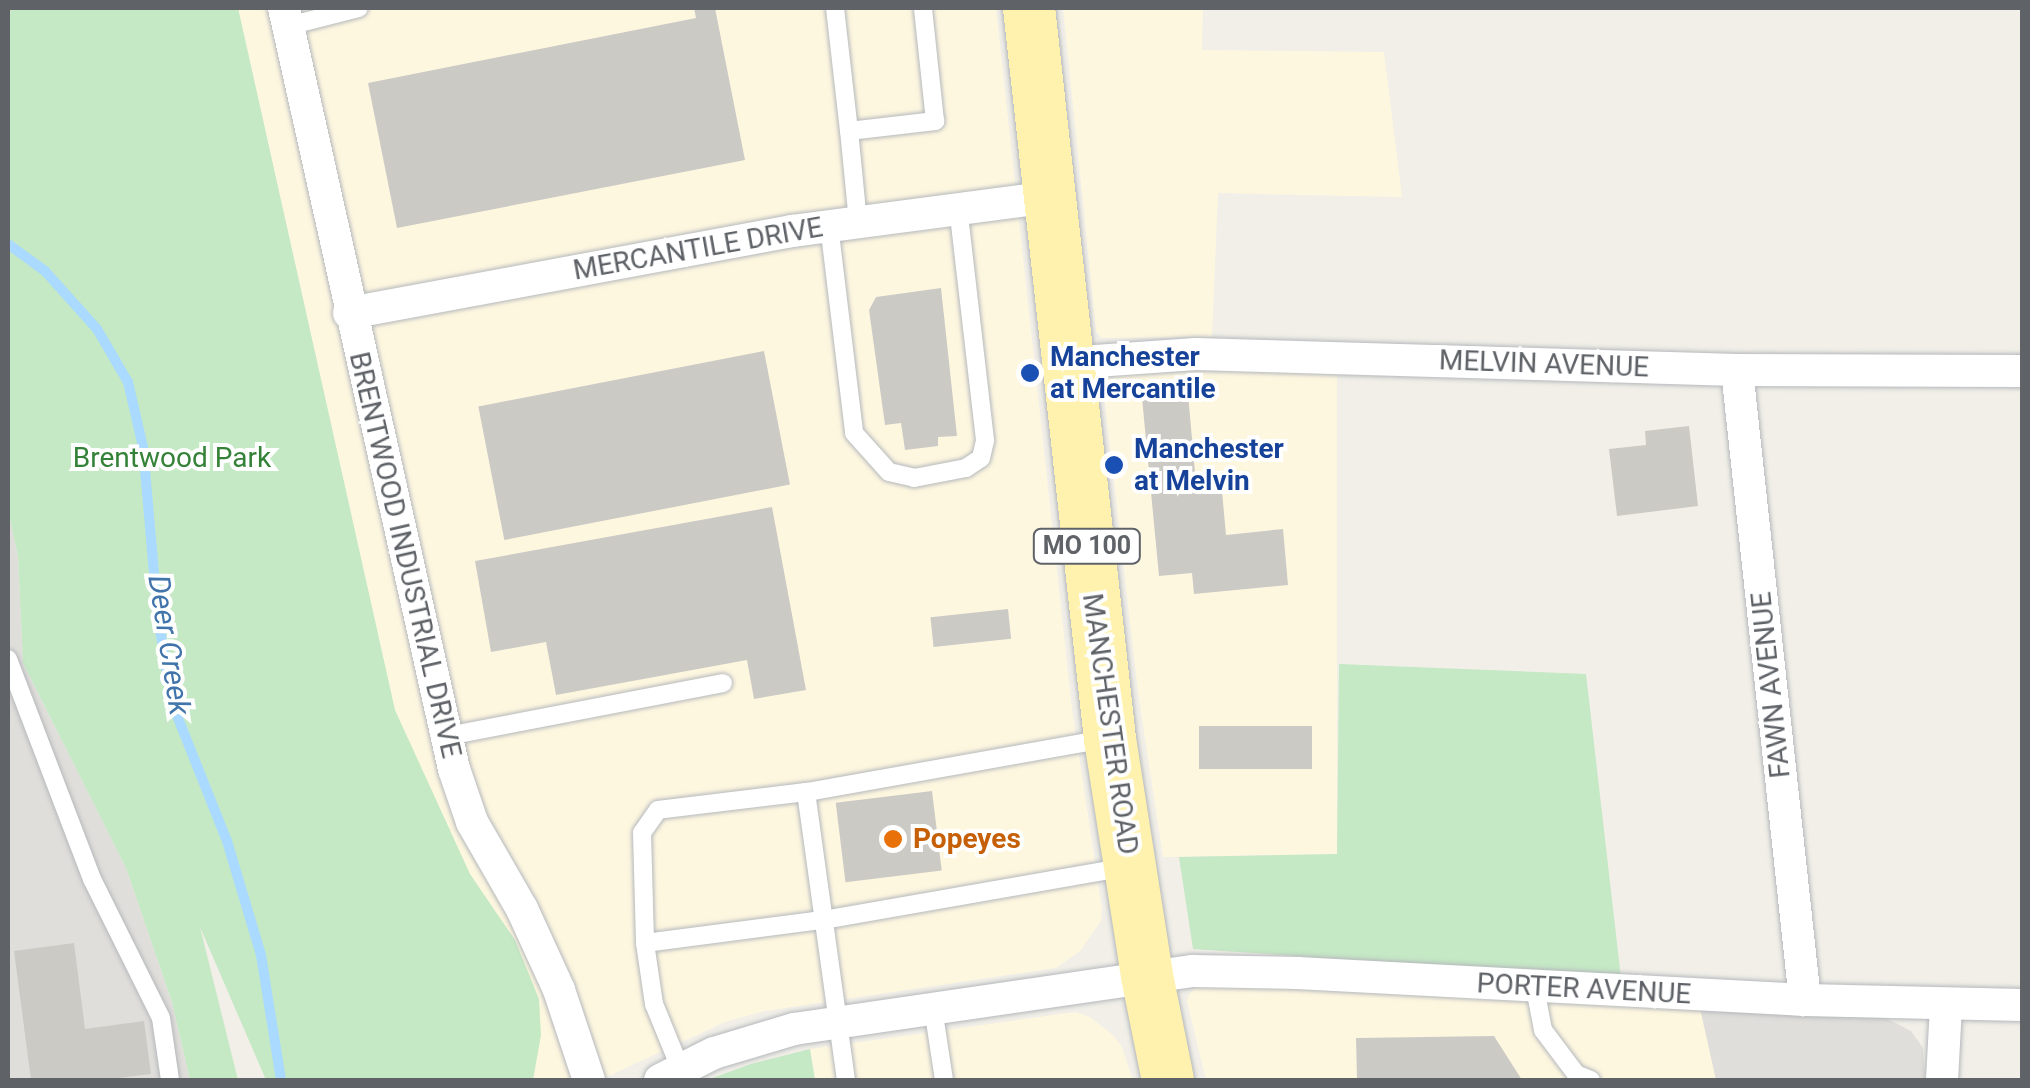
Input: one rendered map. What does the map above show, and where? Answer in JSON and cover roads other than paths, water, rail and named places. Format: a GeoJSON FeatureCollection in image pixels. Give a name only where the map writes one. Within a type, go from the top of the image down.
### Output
{"type":"FeatureCollection","features":[{"type":"Feature","properties":{"kind":"main road","name":"MANCHESTER ROAD"},"geometry":{"type":"LineString","coordinates":[[1029,8],[1110,738],[1147,976],[1168,1080]]}},
{"type":"Feature","properties":{"kind":"street","name":"BRENTWOOD INDUSTRIAL DRIVE"},"geometry":{"type":"LineString","coordinates":[[286,17],[349,312],[448,736],[472,822],[540,946],[589,1080]]}},
{"type":"Feature","properties":{"kind":"street","name":"MERCANTILE DRIVE"},"geometry":{"type":"LineString","coordinates":[[349,312],[844,224],[1048,197]]}},
{"type":"Feature","properties":{"kind":"street","name":"MELVIN AVENUE"},"geometry":{"type":"LineString","coordinates":[[1067,363],[1196,354],[1737,370],[2022,371]]}},
{"type":"Feature","properties":{"kind":"street","name":"FAWN AVENUE"},"geometry":{"type":"LineString","coordinates":[[1737,370],[1806,1000]]}},
{"type":"Feature","properties":{"kind":"street","name":"PORTER AVENUE"},"geometry":{"type":"LineString","coordinates":[[670,1075],[752,1040],[838,1022],[1147,976],[1225,970],[1806,1000],[2022,1005]]}},
{"type":"Feature","properties":{"kind":"street"},"geometry":{"type":"LineString","coordinates":[[1942,1080],[1946,1006]]}},
{"type":"Feature","properties":{"kind":"lane"},"geometry":{"type":"LineString","coordinates":[[286,17],[357,8]]}},
{"type":"Feature","properties":{"kind":"lane"},"geometry":{"type":"LineString","coordinates":[[835,8],[849,131],[844,224],[854,434],[889,472],[914,478],[966,468],[982,458],[985,440],[958,208]]}},
{"type":"Feature","properties":{"kind":"lane"},"geometry":{"type":"LineString","coordinates":[[849,131],[935,121],[924,8]]}},
{"type":"Feature","properties":{"kind":"lane"},"geometry":{"type":"LineString","coordinates":[[8,659],[92,879],[161,1018],[170,1080]]}},
{"type":"Feature","properties":{"kind":"lane"},"geometry":{"type":"LineString","coordinates":[[448,736],[723,682]]}},
{"type":"Feature","properties":{"kind":"lane"},"geometry":{"type":"LineString","coordinates":[[670,1075],[645,943],[642,833],[658,810],[806,792],[1110,738]]}},
{"type":"Feature","properties":{"kind":"lane"},"geometry":{"type":"LineString","coordinates":[[806,792],[846,1080]]}},
{"type":"Feature","properties":{"kind":"lane"},"geometry":{"type":"LineString","coordinates":[[645,943],[823,920],[1129,867]]}},
{"type":"Feature","properties":{"kind":"lane"},"geometry":{"type":"LineString","coordinates":[[1535,988],[1543,1030],[1576,1074],[1591,1080]]}},
{"type":"Feature","properties":{"kind":"lane"},"geometry":{"type":"LineString","coordinates":[[933,1008],[944,1080]]}},
{"type":"Feature","properties":{"kind":"waterway","name":"Deer Creek"},"geometry":{"type":"LineString","coordinates":[[8,244],[45,271],[97,329],[128,382],[143,447],[158,617],[172,703],[227,841],[261,955],[281,1080]]}},
{"type":"Feature","properties":{"kind":"place","name":"Manchester at Mercantile"},"geometry":{"type":"Point","coordinates":[1030,373]}},
{"type":"Feature","properties":{"kind":"place","name":"Manchester at Melvin"},"geometry":{"type":"Point","coordinates":[1114,465]}},
{"type":"Feature","properties":{"kind":"place","name":"Popeyes"},"geometry":{"type":"Point","coordinates":[893,839]}},
{"type":"Feature","properties":{"kind":"park label","name":"Brentwood Park"},"geometry":{"type":"Point","coordinates":[172,458]}}]}
